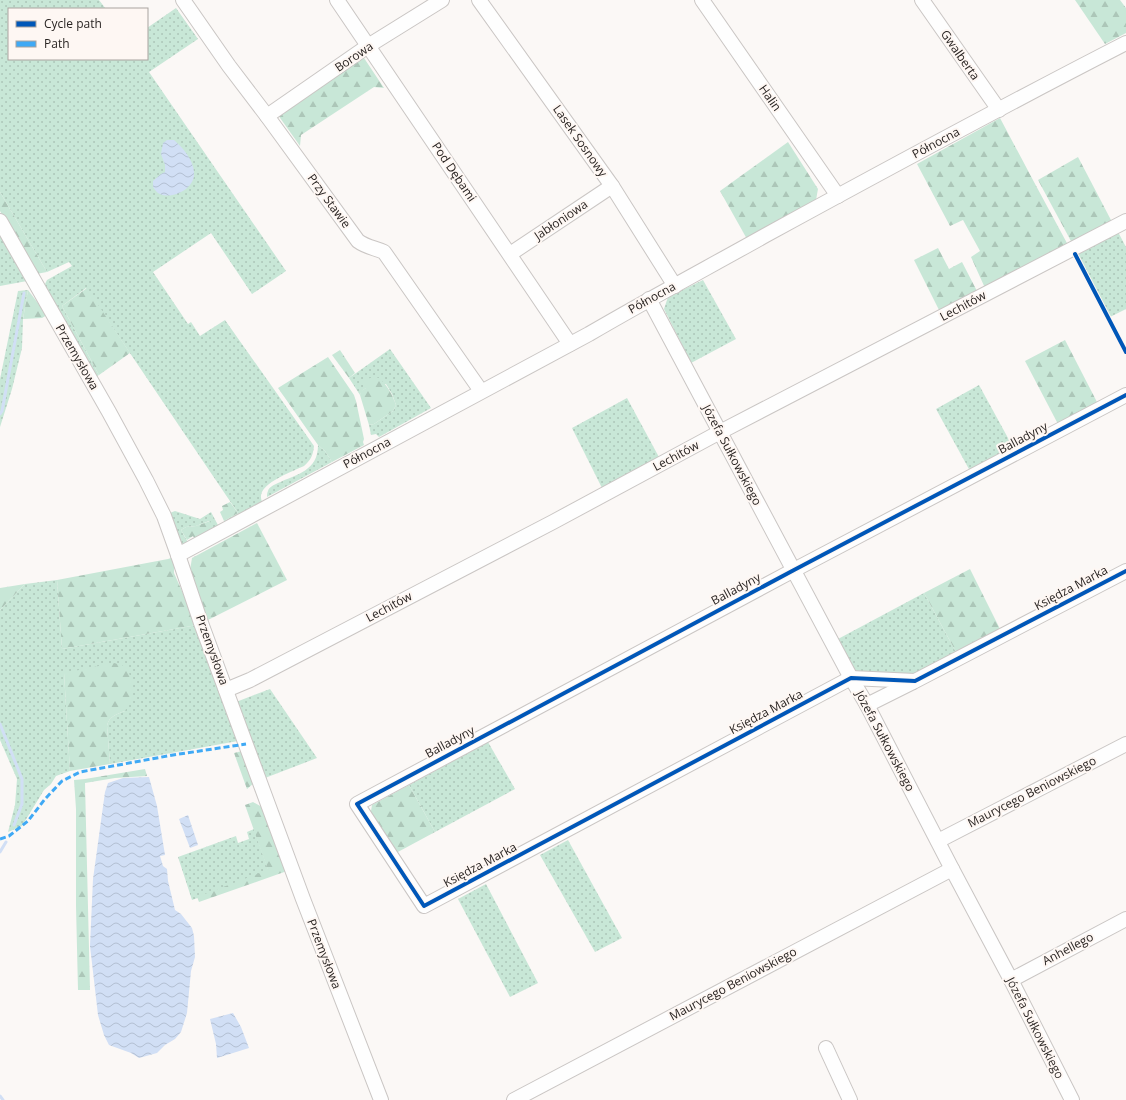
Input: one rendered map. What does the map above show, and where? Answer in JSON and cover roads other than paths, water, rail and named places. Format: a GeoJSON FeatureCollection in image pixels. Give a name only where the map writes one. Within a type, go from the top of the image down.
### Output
{"type":"FeatureCollection","features":[{"type":"Feature","properties":{"kind":"street","name":"Przy Stawie"},"geometry":{"type":"LineString","coordinates":[[183,0],[229,66],[358,241],[366,246],[384,252],[481,392]]}},
{"type":"Feature","properties":{"kind":"street","name":"Pod Dębami"},"geometry":{"type":"LineString","coordinates":[[336,0],[570,344]]}},
{"type":"Feature","properties":{"kind":"street","name":"Borowa"},"geometry":{"type":"LineString","coordinates":[[267,116],[368,46],[442,0]]}},
{"type":"Feature","properties":{"kind":"street","name":"Lasek Sosnowy"},"geometry":{"type":"LineString","coordinates":[[479,0],[612,186],[674,286]]}},
{"type":"Feature","properties":{"kind":"street","name":"Halin"},"geometry":{"type":"LineString","coordinates":[[702,0],[838,196]]}},
{"type":"Feature","properties":{"kind":"street","name":"Gwalberta"},"geometry":{"type":"LineString","coordinates":[[922,0],[999,110]]}},
{"type":"Feature","properties":{"kind":"street","name":"Północna"},"geometry":{"type":"LineString","coordinates":[[178,555],[570,344],[649,299],[838,196],[1126,43]]}},
{"type":"Feature","properties":{"kind":"street","name":"Jabłoniowa"},"geometry":{"type":"LineString","coordinates":[[510,254],[612,186]]}},
{"type":"Feature","properties":{"kind":"street","name":"Przemysłowa"},"geometry":{"type":"LineString","coordinates":[[0,221],[109,412],[164,516],[201,623],[303,899],[381,1100]]}},
{"type":"Feature","properties":{"kind":"street","name":"Lechitów"},"geometry":{"type":"LineString","coordinates":[[226,690],[250,680],[553,522],[720,432],[1126,221]]}},
{"type":"Feature","properties":{"kind":"street","name":"Józefa Sułkowskiego"},"geometry":{"type":"LineString","coordinates":[[649,299],[851,678],[867,705],[1072,1100]]}},
{"type":"Feature","properties":{"kind":"street","name":"Balladyny"},"geometry":{"type":"LineString","coordinates":[[424,906],[356,804],[1126,395]]}},
{"type":"Feature","properties":{"kind":"street","name":"Księdza Marka"},"geometry":{"type":"LineString","coordinates":[[867,705],[1126,571]]}},
{"type":"Feature","properties":{"kind":"street"},"geometry":{"type":"LineString","coordinates":[[851,678],[915,681]]}},
{"type":"Feature","properties":{"kind":"street","name":"Księdza Marka"},"geometry":{"type":"LineString","coordinates":[[424,906],[851,678]]}},
{"type":"Feature","properties":{"kind":"street","name":"Maurycego Beniowskiego"},"geometry":{"type":"LineString","coordinates":[[938,841],[1126,744]]}},
{"type":"Feature","properties":{"kind":"street","name":"Maurycego Beniowskiego"},"geometry":{"type":"LineString","coordinates":[[514,1100],[952,869]]}},
{"type":"Feature","properties":{"kind":"street","name":"Anhellego"},"geometry":{"type":"LineString","coordinates":[[1011,980],[1126,919]]}},
{"type":"Feature","properties":{"kind":"street"},"geometry":{"type":"LineString","coordinates":[[826,1048],[850,1100]]}},
{"type":"Feature","properties":{"kind":"water"},"geometry":{"type":"Polygon","coordinates":[[[167,140],[174,140],[184,150],[190,158],[194,172],[194,178],[188,188],[177,194],[171,195],[159,194],[153,187],[153,181],[165,172],[165,165],[161,154],[163,143],[167,140]]]}},
{"type":"Feature","properties":{"kind":"water"},"geometry":{"type":"Polygon","coordinates":[[[149,777],[157,806],[165,855],[160,856],[163,866],[167,869],[168,881],[175,910],[181,914],[192,928],[195,957],[191,971],[187,1013],[181,1032],[175,1039],[165,1045],[157,1053],[139,1058],[131,1053],[109,1045],[104,1035],[98,1015],[90,946],[93,879],[105,792],[108,783],[123,778],[149,777]]]}},
{"type":"Feature","properties":{"kind":"water"},"geometry":{"type":"Polygon","coordinates":[[[188,815],[198,845],[190,848],[179,819],[188,815]]]}},
{"type":"Feature","properties":{"kind":"water"},"geometry":{"type":"Polygon","coordinates":[[[233,1013],[241,1027],[249,1048],[217,1058],[216,1044],[210,1019],[233,1013]]]}},
{"type":"Feature","properties":{"kind":"waterway"},"geometry":{"type":"LineString","coordinates":[[0,414],[2,411],[24,293]]}},
{"type":"Feature","properties":{"kind":"waterway"},"geometry":{"type":"LineString","coordinates":[[0,724],[22,779],[22,804],[14,825]]}},
{"type":"Feature","properties":{"kind":"waterway"},"geometry":{"type":"LineString","coordinates":[[0,852],[6,842]]}},
{"type":"Feature","properties":{"kind":"waterway"},"geometry":{"type":"LineString","coordinates":[[0,1096],[3,1100]]}}]}
